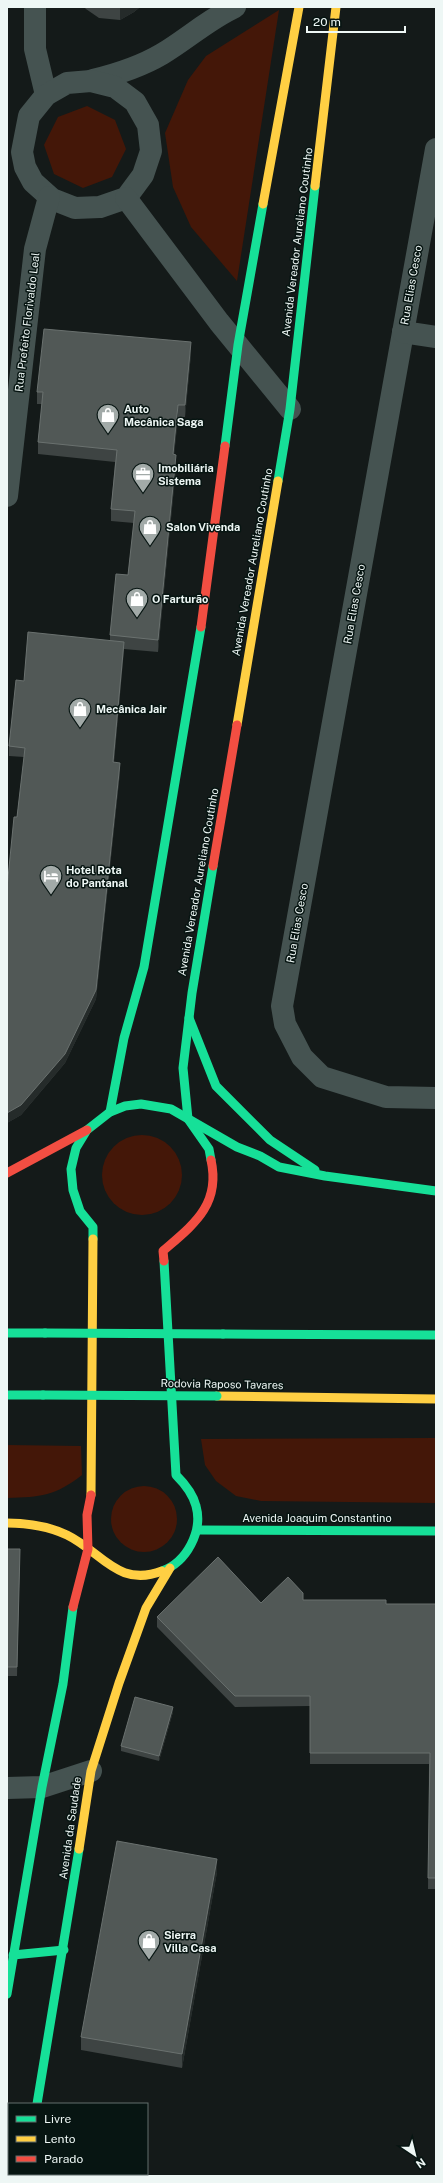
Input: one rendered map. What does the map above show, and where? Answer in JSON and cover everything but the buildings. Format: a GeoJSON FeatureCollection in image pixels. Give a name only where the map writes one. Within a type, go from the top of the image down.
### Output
{"type":"FeatureCollection","features":[{"type":"Feature","properties":{"kind":"main road"},"geometry":{"type":"LineString","coordinates":[[110,1112],[119,1059],[144,967],[203,612],[238,345],[299,7]]}},
{"type":"Feature","properties":{"kind":"main road","name":"Avenida Vereador Aureliano Coutinho"},"geometry":{"type":"LineString","coordinates":[[188,1120],[183,1068],[188,1015],[290,410],[336,7]]}},
{"type":"Feature","properties":{"kind":"main road"},"geometry":{"type":"LineString","coordinates":[[188,1015],[216,1086],[270,1140],[324,1176]]}},
{"type":"Feature","properties":{"kind":"main road"},"geometry":{"type":"LineString","coordinates":[[7,1173],[87,1130],[110,1112],[133,1105],[156,1105],[171,1109],[237,1147],[260,1156],[279,1167],[324,1176],[436,1191]]}},
{"type":"Feature","properties":{"kind":"main road"},"geometry":{"type":"LineString","coordinates":[[7,1523],[19,1522],[50,1529],[74,1538],[110,1566],[128,1574],[147,1576],[166,1571],[189,1551],[198,1530],[198,1514],[194,1499],[187,1485],[176,1475],[163,1251],[199,1219],[210,1198],[214,1174],[209,1149],[188,1120]]}},
{"type":"Feature","properties":{"kind":"main road"},"geometry":{"type":"LineString","coordinates":[[7,1994],[42,1786],[63,1684],[73,1608],[88,1549],[87,1515],[92,1497],[93,1227],[80,1211],[72,1190],[71,1169],[76,1148],[87,1130]]}},
{"type":"Feature","properties":{"kind":"main road"},"geometry":{"type":"LineString","coordinates":[[7,1333],[436,1335]]}},
{"type":"Feature","properties":{"kind":"main road","name":"Rodovia Raposo Tavares"},"geometry":{"type":"LineString","coordinates":[[7,1395],[436,1398]]}},
{"type":"Feature","properties":{"kind":"main road","name":"Avenida Joaquim Constantino"},"geometry":{"type":"LineString","coordinates":[[198,1530],[436,1531]]}},
{"type":"Feature","properties":{"kind":"main road","name":"Avenida da Saudade"},"geometry":{"type":"LineString","coordinates":[[37,2103],[64,1950],[91,1771],[119,1683],[146,1608],[170,1568]]}},
{"type":"Feature","properties":{"kind":"main road"},"geometry":{"type":"LineString","coordinates":[[13,1955],[64,1950]]}},
{"type":"Feature","properties":{"kind":"street"},"geometry":{"type":"LineString","coordinates":[[35,7],[35,49],[46,95]]}},
{"type":"Feature","properties":{"kind":"street"},"geometry":{"type":"LineString","coordinates":[[91,81],[115,87],[135,102],[148,125],[151,151],[143,176],[126,198],[100,207],[75,208],[49,197],[33,182],[26,167],[14,151],[29,116],[46,95],[67,84],[91,81],[127,72],[162,54],[221,14],[235,7]]}},
{"type":"Feature","properties":{"kind":"street","name":"Rua Elias Cesco"},"geometry":{"type":"LineString","coordinates":[[436,149],[282,1006],[285,1024],[302,1057],[322,1077],[386,1098],[436,1098]]}},
{"type":"Feature","properties":{"kind":"street","name":"Rua Prefeito Florivaldo Leal"},"geometry":{"type":"LineString","coordinates":[[7,496],[35,249],[49,197]]}},
{"type":"Feature","properties":{"kind":"street"},"geometry":{"type":"LineString","coordinates":[[126,198],[238,345],[290,410]]}},
{"type":"Feature","properties":{"kind":"street"},"geometry":{"type":"LineString","coordinates":[[403,332],[436,336]]}},
{"type":"Feature","properties":{"kind":"street"},"geometry":{"type":"LineString","coordinates":[[7,1788],[42,1786],[91,1771]]}},
{"type":"Feature","properties":{"kind":"shaded area"},"geometry":{"type":"Polygon","coordinates":[[[279,10],[237,281],[191,227],[173,187],[165,133],[188,80],[206,56],[279,10]]]}},
{"type":"Feature","properties":{"kind":"shaded area"},"geometry":{"type":"Polygon","coordinates":[[[87,106],[115,120],[126,149],[112,177],[83,188],[54,174],[44,145],[58,117],[87,106]]]}},
{"type":"Feature","properties":{"kind":"shaded area"},"geometry":{"type":"Polygon","coordinates":[[[134,1135],[150,1135],[171,1146],[182,1167],[182,1183],[171,1204],[150,1215],[134,1215],[120,1209],[113,1204],[108,1197],[102,1183],[102,1167],[108,1153],[113,1146],[120,1141],[134,1135]]]}},
{"type":"Feature","properties":{"kind":"shaded area"},"geometry":{"type":"Polygon","coordinates":[[[436,1438],[436,1503],[261,1501],[236,1496],[216,1481],[205,1465],[201,1439],[436,1438]]]}},
{"type":"Feature","properties":{"kind":"shaded area"},"geometry":{"type":"Polygon","coordinates":[[[7,1445],[81,1446],[82,1475],[64,1487],[47,1494],[7,1498],[7,1445]]]}},
{"type":"Feature","properties":{"kind":"shaded area"},"geometry":{"type":"Polygon","coordinates":[[[144,1486],[157,1488],[172,1501],[175,1506],[177,1519],[175,1532],[162,1547],[157,1550],[144,1552],[131,1550],[116,1537],[113,1532],[111,1519],[113,1506],[126,1491],[131,1488],[144,1486]]]}},
{"type":"Feature","properties":{"kind":"traffic: fast"},"geometry":{"type":"LineString","coordinates":[[278,481],[290,409],[315,186]]}},
{"type":"Feature","properties":{"kind":"traffic: fast"},"geometry":{"type":"LineString","coordinates":[[225,446],[238,345],[263,204]]}},
{"type":"Feature","properties":{"kind":"traffic: fast"},"geometry":{"type":"LineString","coordinates":[[110,1112],[124,1038],[144,967],[201,627]]}},
{"type":"Feature","properties":{"kind":"traffic: fast"},"geometry":{"type":"LineString","coordinates":[[211,1160],[209,1149],[188,1119],[183,1068],[192,993],[213,866]]}},
{"type":"Feature","properties":{"kind":"traffic: fast"},"geometry":{"type":"LineString","coordinates":[[189,1018],[216,1086],[270,1140],[315,1170]]}},
{"type":"Feature","properties":{"kind":"traffic: fast"},"geometry":{"type":"LineString","coordinates":[[93,1239],[93,1227],[80,1211],[73,1190],[71,1169],[76,1148],[87,1130],[110,1112],[125,1106],[141,1104],[171,1109],[237,1147],[260,1156],[279,1167],[325,1176],[436,1191]]}},
{"type":"Feature","properties":{"kind":"traffic: fast"},"geometry":{"type":"LineString","coordinates":[[162,1571],[171,1567],[186,1553],[195,1535],[198,1516],[195,1502],[191,1493],[176,1475],[164,1261]]}},
{"type":"Feature","properties":{"kind":"traffic: fast"},"geometry":{"type":"LineString","coordinates":[[7,1333],[45,1333]]}},
{"type":"Feature","properties":{"kind":"traffic: fast"},"geometry":{"type":"LineString","coordinates":[[45,1333],[223,1334]]}},
{"type":"Feature","properties":{"kind":"traffic: fast"},"geometry":{"type":"LineString","coordinates":[[223,1334],[436,1335]]}},
{"type":"Feature","properties":{"kind":"traffic: fast"},"geometry":{"type":"LineString","coordinates":[[7,1395],[43,1395]]}},
{"type":"Feature","properties":{"kind":"traffic: fast"},"geometry":{"type":"LineString","coordinates":[[43,1395],[217,1396]]}},
{"type":"Feature","properties":{"kind":"traffic: fast"},"geometry":{"type":"LineString","coordinates":[[198,1530],[436,1531]]}},
{"type":"Feature","properties":{"kind":"traffic: fast"},"geometry":{"type":"LineString","coordinates":[[7,1994],[42,1787],[63,1684],[73,1607]]}},
{"type":"Feature","properties":{"kind":"traffic: fast"},"geometry":{"type":"LineString","coordinates":[[37,2103],[79,1849]]}},
{"type":"Feature","properties":{"kind":"traffic: fast"},"geometry":{"type":"LineString","coordinates":[[13,1955],[64,1950]]}},
{"type":"Feature","properties":{"kind":"traffic: slow"},"geometry":{"type":"LineString","coordinates":[[263,204],[299,7]]}},
{"type":"Feature","properties":{"kind":"traffic: slow"},"geometry":{"type":"LineString","coordinates":[[315,186],[336,7]]}},
{"type":"Feature","properties":{"kind":"traffic: slow"},"geometry":{"type":"LineString","coordinates":[[237,725],[278,481]]}},
{"type":"Feature","properties":{"kind":"traffic: slow"},"geometry":{"type":"LineString","coordinates":[[91,1495],[93,1239]]}},
{"type":"Feature","properties":{"kind":"traffic: slow"},"geometry":{"type":"LineString","coordinates":[[217,1396],[436,1399]]}},
{"type":"Feature","properties":{"kind":"traffic: slow"},"geometry":{"type":"LineString","coordinates":[[7,1523],[37,1526],[60,1532],[79,1542],[111,1566],[122,1572],[134,1575],[147,1575],[162,1571]]}},
{"type":"Feature","properties":{"kind":"traffic: slow"},"geometry":{"type":"LineString","coordinates":[[79,1849],[91,1771],[119,1683],[146,1608],[170,1568]]}},
{"type":"Feature","properties":{"kind":"traffic: jam"},"geometry":{"type":"LineString","coordinates":[[201,627],[225,446]]}},
{"type":"Feature","properties":{"kind":"traffic: jam"},"geometry":{"type":"LineString","coordinates":[[213,866],[237,725]]}},
{"type":"Feature","properties":{"kind":"traffic: jam"},"geometry":{"type":"LineString","coordinates":[[7,1173],[87,1130]]}},
{"type":"Feature","properties":{"kind":"traffic: jam"},"geometry":{"type":"LineString","coordinates":[[164,1261],[163,1251],[194,1223],[208,1202],[212,1190],[213,1176],[211,1160]]}},
{"type":"Feature","properties":{"kind":"traffic: jam"},"geometry":{"type":"LineString","coordinates":[[73,1607],[88,1549],[87,1515],[91,1495]]}},
{"type":"Feature","properties":{"kind":"place","name":"Auto Mecânica Saga"},"geometry":{"type":"Point","coordinates":[108,434]}},
{"type":"Feature","properties":{"kind":"place","name":"Imobiliária Sistema"},"geometry":{"type":"Point","coordinates":[143,494]}},
{"type":"Feature","properties":{"kind":"place","name":"Salon Vivenda"},"geometry":{"type":"Point","coordinates":[150,546]}},
{"type":"Feature","properties":{"kind":"place","name":"O Farturão"},"geometry":{"type":"Point","coordinates":[137,618]}},
{"type":"Feature","properties":{"kind":"place","name":"Mecânica Jair"},"geometry":{"type":"Point","coordinates":[80,728]}},
{"type":"Feature","properties":{"kind":"place","name":"Hotel Rota do Pantanal"},"geometry":{"type":"Point","coordinates":[51,896]}},
{"type":"Feature","properties":{"kind":"place","name":"Sierra Villa Casa"},"geometry":{"type":"Point","coordinates":[149,1960]}}]}
